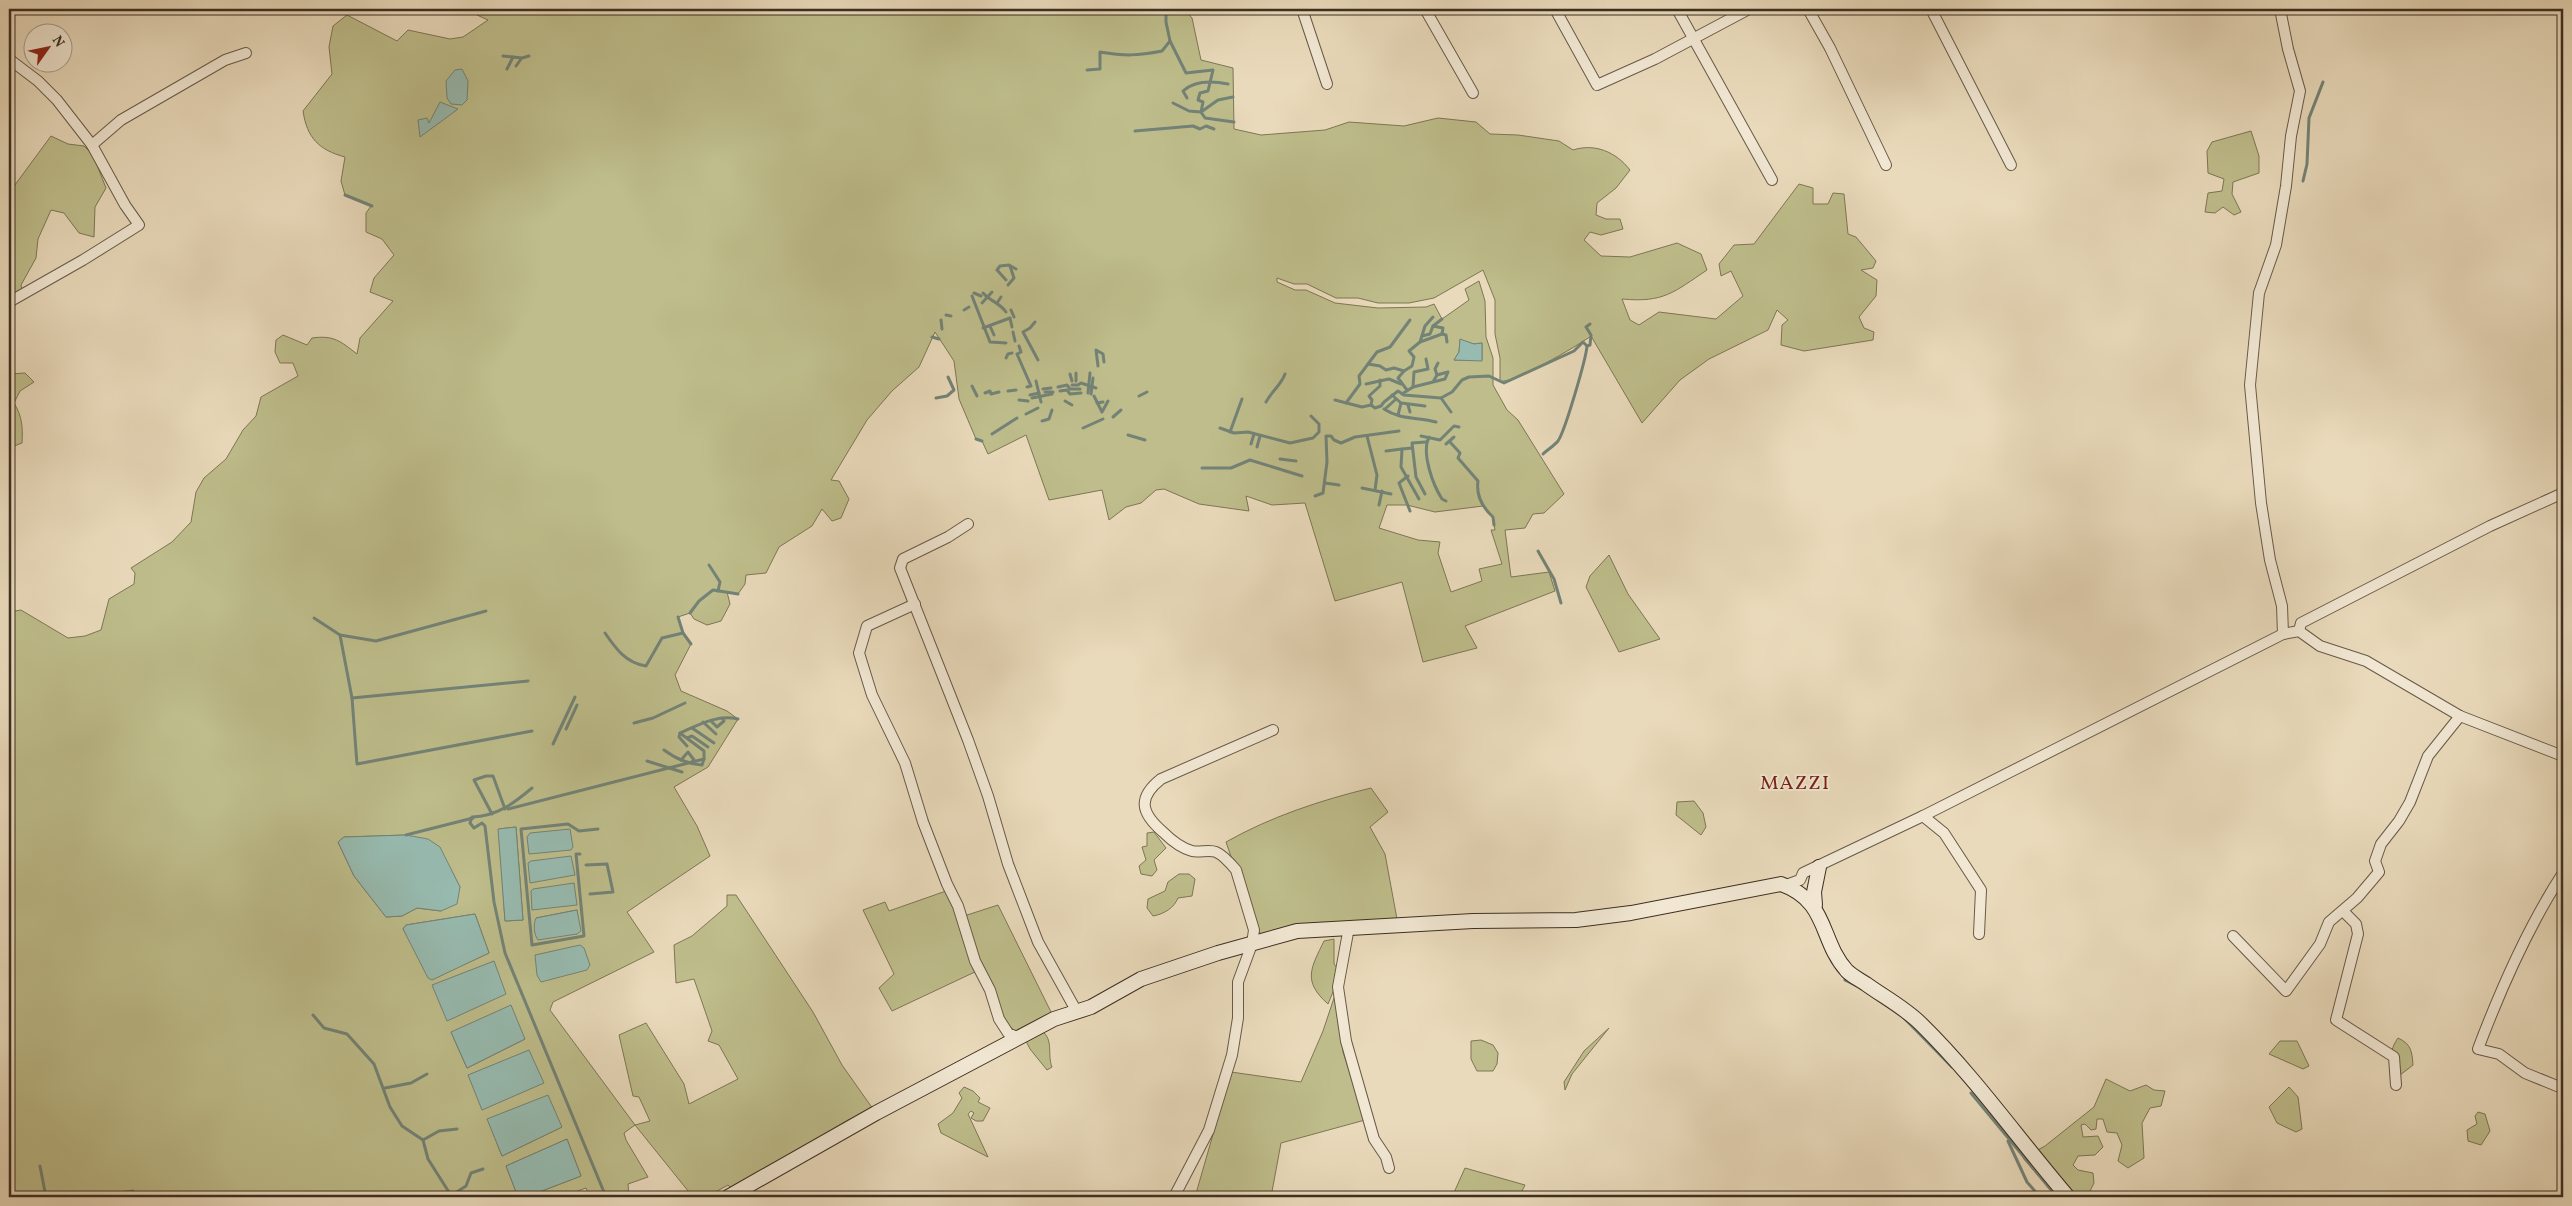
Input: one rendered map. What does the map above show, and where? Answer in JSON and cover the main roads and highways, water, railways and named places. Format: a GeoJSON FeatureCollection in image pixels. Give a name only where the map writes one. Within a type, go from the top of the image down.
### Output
{"type":"FeatureCollection","features":[{"type":"Feature","properties":{"kind":"water"},"geometry":{"type":"Polygon","coordinates":[[[462,69],[468,81],[467,100],[462,105],[451,104],[447,98],[446,81],[455,70],[462,69]]]}},
{"type":"Feature","properties":{"kind":"water"},"geometry":{"type":"Polygon","coordinates":[[[440,102],[458,109],[420,137],[418,120],[427,118],[429,123],[440,102]]]}},
{"type":"Feature","properties":{"kind":"water"},"geometry":{"type":"Polygon","coordinates":[[[1460,339],[1474,344],[1482,343],[1482,361],[1454,360],[1459,352],[1460,339]]]}},
{"type":"Feature","properties":{"kind":"water"},"geometry":{"type":"Polygon","coordinates":[[[516,827],[523,920],[505,921],[498,829],[516,827]]]}},
{"type":"Feature","properties":{"kind":"water"},"geometry":{"type":"Polygon","coordinates":[[[570,829],[573,847],[571,850],[529,854],[527,837],[530,833],[570,829]]]}},
{"type":"Feature","properties":{"kind":"water"},"geometry":{"type":"Polygon","coordinates":[[[406,835],[428,839],[440,847],[460,887],[457,904],[441,911],[417,908],[402,916],[386,917],[354,876],[338,842],[344,837],[406,835]]]}},
{"type":"Feature","properties":{"kind":"water"},"geometry":{"type":"Polygon","coordinates":[[[571,856],[575,875],[530,883],[528,863],[531,861],[571,856]]]}},
{"type":"Feature","properties":{"kind":"water"},"geometry":{"type":"Polygon","coordinates":[[[574,883],[577,905],[532,910],[531,891],[533,889],[574,883]]]}},
{"type":"Feature","properties":{"kind":"water"},"geometry":{"type":"Polygon","coordinates":[[[577,910],[581,931],[577,934],[538,940],[534,929],[536,918],[577,910]]]}},
{"type":"Feature","properties":{"kind":"water"},"geometry":{"type":"Polygon","coordinates":[[[475,914],[489,953],[432,980],[428,978],[403,929],[406,925],[475,914]]]}},
{"type":"Feature","properties":{"kind":"water"},"geometry":{"type":"Polygon","coordinates":[[[580,945],[584,948],[590,965],[587,970],[541,982],[537,975],[535,955],[580,945]]]}},
{"type":"Feature","properties":{"kind":"water"},"geometry":{"type":"Polygon","coordinates":[[[494,961],[506,994],[447,1021],[432,985],[494,961]]]}},
{"type":"Feature","properties":{"kind":"water"},"geometry":{"type":"Polygon","coordinates":[[[511,1005],[525,1039],[467,1068],[451,1032],[511,1005]]]}},
{"type":"Feature","properties":{"kind":"water"},"geometry":{"type":"Polygon","coordinates":[[[529,1050],[544,1083],[482,1110],[468,1075],[529,1050]]]}},
{"type":"Feature","properties":{"kind":"water"},"geometry":{"type":"Polygon","coordinates":[[[548,1095],[562,1127],[502,1156],[487,1119],[548,1095]]]}},
{"type":"Feature","properties":{"kind":"water"},"geometry":{"type":"Polygon","coordinates":[[[567,1139],[581,1176],[526,1197],[518,1197],[506,1166],[567,1139]]]}},
{"type":"Feature","properties":{"kind":"waterway"},"geometry":{"type":"LineString","coordinates":[[1155,9],[1161,9]]}},
{"type":"Feature","properties":{"kind":"waterway"},"geometry":{"type":"LineString","coordinates":[[1166,9],[1166,22],[1170,41]]}},
{"type":"Feature","properties":{"kind":"waterway"},"geometry":{"type":"LineString","coordinates":[[1087,70],[1100,69],[1100,52],[1131,55],[1153,53],[1162,51],[1170,41],[1186,73],[1213,70],[1208,91],[1200,93],[1198,100],[1203,102],[1201,112]]}},
{"type":"Feature","properties":{"kind":"waterway"},"geometry":{"type":"LineString","coordinates":[[503,56],[522,58],[529,56]]}},
{"type":"Feature","properties":{"kind":"waterway"},"geometry":{"type":"LineString","coordinates":[[507,69],[513,57]]}},
{"type":"Feature","properties":{"kind":"waterway"},"geometry":{"type":"LineString","coordinates":[[516,66],[521,59]]}},
{"type":"Feature","properties":{"kind":"waterway"},"geometry":{"type":"LineString","coordinates":[[1187,98],[1183,91],[1193,85],[1210,82],[1228,84]]}},
{"type":"Feature","properties":{"kind":"waterway"},"geometry":{"type":"LineString","coordinates":[[2303,181],[2307,164],[2309,118],[2323,82]]}},
{"type":"Feature","properties":{"kind":"waterway"},"geometry":{"type":"LineString","coordinates":[[1201,112],[1218,100],[1233,97]]}},
{"type":"Feature","properties":{"kind":"waterway"},"geometry":{"type":"LineString","coordinates":[[1173,103],[1189,111],[1201,112],[1205,118],[1234,122]]}},
{"type":"Feature","properties":{"kind":"waterway"},"geometry":{"type":"LineString","coordinates":[[1135,131],[1193,126],[1200,129],[1206,126],[1214,129]]}},
{"type":"Feature","properties":{"kind":"waterway"},"geometry":{"type":"LineString","coordinates":[[345,195],[372,206]]}},
{"type":"Feature","properties":{"kind":"waterway"},"geometry":{"type":"LineString","coordinates":[[1006,280],[997,270],[1000,266],[1009,265],[1016,269]]}},
{"type":"Feature","properties":{"kind":"waterway"},"geometry":{"type":"LineString","coordinates":[[1008,285],[1014,278],[1010,266]]}},
{"type":"Feature","properties":{"kind":"waterway"},"geometry":{"type":"LineString","coordinates":[[982,303],[992,292]]}},
{"type":"Feature","properties":{"kind":"waterway"},"geometry":{"type":"LineString","coordinates":[[974,293],[981,296]]}},
{"type":"Feature","properties":{"kind":"waterway"},"geometry":{"type":"LineString","coordinates":[[983,293],[1006,312]]}},
{"type":"Feature","properties":{"kind":"waterway"},"geometry":{"type":"LineString","coordinates":[[972,296],[990,342],[1006,343]]}},
{"type":"Feature","properties":{"kind":"waterway"},"geometry":{"type":"LineString","coordinates":[[997,303],[1001,297]]}},
{"type":"Feature","properties":{"kind":"waterway"},"geometry":{"type":"LineString","coordinates":[[964,310],[969,307]]}},
{"type":"Feature","properties":{"kind":"waterway"},"geometry":{"type":"LineString","coordinates":[[1011,310],[1014,317]]}},
{"type":"Feature","properties":{"kind":"waterway"},"geometry":{"type":"LineString","coordinates":[[946,315],[951,316]]}},
{"type":"Feature","properties":{"kind":"waterway"},"geometry":{"type":"LineString","coordinates":[[1368,364],[1380,366],[1386,370],[1394,368],[1404,371],[1412,366],[1414,357],[1409,351],[1420,342],[1425,326],[1433,317]]}},
{"type":"Feature","properties":{"kind":"waterway"},"geometry":{"type":"LineString","coordinates":[[983,328],[1010,318],[1012,327]]}},
{"type":"Feature","properties":{"kind":"waterway"},"geometry":{"type":"LineString","coordinates":[[1422,336],[1430,334],[1433,326],[1442,319]]}},
{"type":"Feature","properties":{"kind":"waterway"},"geometry":{"type":"LineString","coordinates":[[941,320],[942,329]]}},
{"type":"Feature","properties":{"kind":"waterway"},"geometry":{"type":"LineString","coordinates":[[1346,403],[1360,384],[1359,376],[1377,352],[1390,347],[1410,320]]}},
{"type":"Feature","properties":{"kind":"waterway"},"geometry":{"type":"LineString","coordinates":[[1035,322],[1023,332],[1038,360]]}},
{"type":"Feature","properties":{"kind":"waterway"},"geometry":{"type":"LineString","coordinates":[[1335,400],[1362,407],[1371,405],[1375,408],[1381,406],[1398,391],[1404,395],[1441,398],[1452,392],[1462,380],[1469,377],[1489,376],[1504,383],[1574,351],[1583,342],[1587,346],[1590,345],[1591,335],[1586,327],[1590,324]]}},
{"type":"Feature","properties":{"kind":"waterway"},"geometry":{"type":"LineString","coordinates":[[990,326],[994,335]]}},
{"type":"Feature","properties":{"kind":"waterway"},"geometry":{"type":"LineString","coordinates":[[1433,326],[1443,328],[1442,334]]}},
{"type":"Feature","properties":{"kind":"waterway"},"geometry":{"type":"LineString","coordinates":[[1013,332],[1015,341]]}},
{"type":"Feature","properties":{"kind":"waterway"},"geometry":{"type":"LineString","coordinates":[[1420,342],[1442,334],[1446,335],[1447,342]]}},
{"type":"Feature","properties":{"kind":"waterway"},"geometry":{"type":"LineString","coordinates":[[932,337],[939,339]]}},
{"type":"Feature","properties":{"kind":"waterway"},"geometry":{"type":"LineString","coordinates":[[1019,346],[1021,352],[1017,354],[1031,386],[1027,387]]}},
{"type":"Feature","properties":{"kind":"waterway"},"geometry":{"type":"LineString","coordinates":[[1543,454],[1558,441],[1561,435],[1575,395],[1587,346]]}},
{"type":"Feature","properties":{"kind":"waterway"},"geometry":{"type":"LineString","coordinates":[[1098,366],[1096,350],[1103,354],[1104,362]]}},
{"type":"Feature","properties":{"kind":"waterway"},"geometry":{"type":"LineString","coordinates":[[1006,358],[1008,354],[1012,353]]}},
{"type":"Feature","properties":{"kind":"waterway"},"geometry":{"type":"LineString","coordinates":[[1413,387],[1414,372],[1428,369],[1426,359]]}},
{"type":"Feature","properties":{"kind":"waterway"},"geometry":{"type":"LineString","coordinates":[[1437,375],[1435,369],[1438,363]]}},
{"type":"Feature","properties":{"kind":"waterway"},"geometry":{"type":"LineString","coordinates":[[1404,371],[1398,378],[1407,390]]}},
{"type":"Feature","properties":{"kind":"waterway"},"geometry":{"type":"LineString","coordinates":[[1402,394],[1413,387],[1445,379],[1448,372],[1437,375],[1433,382]]}},
{"type":"Feature","properties":{"kind":"waterway"},"geometry":{"type":"LineString","coordinates":[[1076,373],[1076,381]]}},
{"type":"Feature","properties":{"kind":"waterway"},"geometry":{"type":"LineString","coordinates":[[1088,393],[1090,373]]}},
{"type":"Feature","properties":{"kind":"waterway"},"geometry":{"type":"LineString","coordinates":[[1070,374],[1072,381]]}},
{"type":"Feature","properties":{"kind":"waterway"},"geometry":{"type":"LineString","coordinates":[[1266,402],[1285,374]]}},
{"type":"Feature","properties":{"kind":"waterway"},"geometry":{"type":"LineString","coordinates":[[936,398],[947,396],[954,390],[948,377]]}},
{"type":"Feature","properties":{"kind":"waterway"},"geometry":{"type":"LineString","coordinates":[[1091,394],[1093,378]]}},
{"type":"Feature","properties":{"kind":"waterway"},"geometry":{"type":"LineString","coordinates":[[1366,384],[1389,379],[1401,384]]}},
{"type":"Feature","properties":{"kind":"waterway"},"geometry":{"type":"LineString","coordinates":[[1371,405],[1372,400],[1369,396],[1380,386],[1380,380]]}},
{"type":"Feature","properties":{"kind":"waterway"},"geometry":{"type":"LineString","coordinates":[[1036,381],[1041,402]]}},
{"type":"Feature","properties":{"kind":"waterway"},"geometry":{"type":"LineString","coordinates":[[1072,385],[1081,383],[1096,388]]}},
{"type":"Feature","properties":{"kind":"waterway"},"geometry":{"type":"LineString","coordinates":[[1058,387],[1067,385],[1070,389],[1080,389]]}},
{"type":"Feature","properties":{"kind":"waterway"},"geometry":{"type":"LineString","coordinates":[[972,386],[977,396]]}},
{"type":"Feature","properties":{"kind":"waterway"},"geometry":{"type":"LineString","coordinates":[[1043,389],[1051,388]]}},
{"type":"Feature","properties":{"kind":"waterway"},"geometry":{"type":"LineString","coordinates":[[1008,391],[1016,390]]}},
{"type":"Feature","properties":{"kind":"waterway"},"geometry":{"type":"LineString","coordinates":[[1060,391],[1067,390],[1070,394],[1081,393]]}},
{"type":"Feature","properties":{"kind":"waterway"},"geometry":{"type":"LineString","coordinates":[[985,393],[990,391],[991,394],[999,392]]}},
{"type":"Feature","properties":{"kind":"waterway"},"geometry":{"type":"LineString","coordinates":[[1045,392],[1053,392]]}},
{"type":"Feature","properties":{"kind":"waterway"},"geometry":{"type":"LineString","coordinates":[[1139,396],[1147,392]]}},
{"type":"Feature","properties":{"kind":"waterway"},"geometry":{"type":"LineString","coordinates":[[1030,395],[1039,393]]}},
{"type":"Feature","properties":{"kind":"waterway"},"geometry":{"type":"LineString","coordinates":[[1032,398],[1052,394]]}},
{"type":"Feature","properties":{"kind":"waterway"},"geometry":{"type":"LineString","coordinates":[[1392,395],[1401,403],[1425,406]]}},
{"type":"Feature","properties":{"kind":"waterway"},"geometry":{"type":"LineString","coordinates":[[1094,396],[1102,412],[1108,401]]}},
{"type":"Feature","properties":{"kind":"waterway"},"geometry":{"type":"LineString","coordinates":[[1441,398],[1451,412]]}},
{"type":"Feature","properties":{"kind":"waterway"},"geometry":{"type":"LineString","coordinates":[[1230,432],[1242,399]]}},
{"type":"Feature","properties":{"kind":"waterway"},"geometry":{"type":"LineString","coordinates":[[1019,400],[1028,401]]}},
{"type":"Feature","properties":{"kind":"waterway"},"geometry":{"type":"LineString","coordinates":[[1385,409],[1395,400]]}},
{"type":"Feature","properties":{"kind":"waterway"},"geometry":{"type":"LineString","coordinates":[[1065,401],[1072,405]]}},
{"type":"Feature","properties":{"kind":"waterway"},"geometry":{"type":"LineString","coordinates":[[1097,403],[1103,402]]}},
{"type":"Feature","properties":{"kind":"waterway"},"geometry":{"type":"LineString","coordinates":[[1398,415],[1401,403]]}},
{"type":"Feature","properties":{"kind":"waterway"},"geometry":{"type":"LineString","coordinates":[[1408,405],[1410,412]]}},
{"type":"Feature","properties":{"kind":"waterway"},"geometry":{"type":"LineString","coordinates":[[1026,414],[1038,408]]}},
{"type":"Feature","properties":{"kind":"waterway"},"geometry":{"type":"LineString","coordinates":[[1384,409],[1403,417],[1436,422]]}},
{"type":"Feature","properties":{"kind":"waterway"},"geometry":{"type":"LineString","coordinates":[[1042,421],[1049,419],[1052,410]]}},
{"type":"Feature","properties":{"kind":"waterway"},"geometry":{"type":"LineString","coordinates":[[1113,417],[1121,410]]}},
{"type":"Feature","properties":{"kind":"waterway"},"geometry":{"type":"LineString","coordinates":[[1220,428],[1234,433],[1248,432],[1290,443],[1313,438],[1319,432],[1319,424],[1311,416]]}},
{"type":"Feature","properties":{"kind":"waterway"},"geometry":{"type":"LineString","coordinates":[[992,434],[1017,418]]}},
{"type":"Feature","properties":{"kind":"waterway"},"geometry":{"type":"LineString","coordinates":[[1083,428],[1103,419]]}},
{"type":"Feature","properties":{"kind":"waterway"},"geometry":{"type":"LineString","coordinates":[[1421,436],[1440,440],[1454,426],[1459,427]]}},
{"type":"Feature","properties":{"kind":"waterway"},"geometry":{"type":"LineString","coordinates":[[1315,496],[1323,493],[1327,462],[1326,436],[1331,436],[1334,440],[1341,443],[1355,437],[1399,431]]}},
{"type":"Feature","properties":{"kind":"waterway"},"geometry":{"type":"LineString","coordinates":[[1251,444],[1254,434]]}},
{"type":"Feature","properties":{"kind":"waterway"},"geometry":{"type":"LineString","coordinates":[[1128,435],[1145,440]]}},
{"type":"Feature","properties":{"kind":"waterway"},"geometry":{"type":"LineString","coordinates":[[1257,447],[1260,436]]}},
{"type":"Feature","properties":{"kind":"waterway"},"geometry":{"type":"LineString","coordinates":[[1367,436],[1377,475],[1375,490]]}},
{"type":"Feature","properties":{"kind":"waterway"},"geometry":{"type":"LineString","coordinates":[[1429,437],[1426,451],[1429,469],[1442,499],[1446,501]]}},
{"type":"Feature","properties":{"kind":"waterway"},"geometry":{"type":"LineString","coordinates":[[1446,444],[1454,437]]}},
{"type":"Feature","properties":{"kind":"waterway"},"geometry":{"type":"LineString","coordinates":[[976,439],[982,441]]}},
{"type":"Feature","properties":{"kind":"waterway"},"geometry":{"type":"LineString","coordinates":[[1425,494],[1416,477],[1412,443],[1426,442]]}},
{"type":"Feature","properties":{"kind":"waterway"},"geometry":{"type":"LineString","coordinates":[[1450,442],[1460,453],[1458,458],[1478,481],[1481,501],[1493,517],[1494,525]]}},
{"type":"Feature","properties":{"kind":"waterway"},"geometry":{"type":"LineString","coordinates":[[1412,448],[1402,449],[1401,467],[1419,499]]}},
{"type":"Feature","properties":{"kind":"waterway"},"geometry":{"type":"LineString","coordinates":[[1386,451],[1402,449]]}},
{"type":"Feature","properties":{"kind":"waterway"},"geometry":{"type":"LineString","coordinates":[[1280,459],[1296,461]]}},
{"type":"Feature","properties":{"kind":"waterway"},"geometry":{"type":"LineString","coordinates":[[1202,468],[1231,468],[1250,460],[1302,476]]}},
{"type":"Feature","properties":{"kind":"waterway"},"geometry":{"type":"LineString","coordinates":[[1408,476],[1399,483],[1410,511]]}},
{"type":"Feature","properties":{"kind":"waterway"},"geometry":{"type":"LineString","coordinates":[[1325,483],[1339,485]]}},
{"type":"Feature","properties":{"kind":"waterway"},"geometry":{"type":"LineString","coordinates":[[1362,488],[1391,494]]}},
{"type":"Feature","properties":{"kind":"waterway"},"geometry":{"type":"LineString","coordinates":[[1379,505],[1382,491]]}},
{"type":"Feature","properties":{"kind":"waterway"},"geometry":{"type":"LineString","coordinates":[[1538,551],[1554,579],[1561,603]]}},
{"type":"Feature","properties":{"kind":"waterway"},"geometry":{"type":"LineString","coordinates":[[709,565],[720,582],[718,591]]}},
{"type":"Feature","properties":{"kind":"waterway"},"geometry":{"type":"LineString","coordinates":[[690,613],[699,601],[713,590],[738,594]]}},
{"type":"Feature","properties":{"kind":"waterway"},"geometry":{"type":"LineString","coordinates":[[314,618],[340,635],[376,641],[486,611]]}},
{"type":"Feature","properties":{"kind":"waterway"},"geometry":{"type":"LineString","coordinates":[[678,617],[683,633],[691,644]]}},
{"type":"Feature","properties":{"kind":"waterway"},"geometry":{"type":"LineString","coordinates":[[605,633],[627,658],[646,666],[662,638],[683,633]]}},
{"type":"Feature","properties":{"kind":"waterway"},"geometry":{"type":"LineString","coordinates":[[340,635],[352,698],[528,681]]}},
{"type":"Feature","properties":{"kind":"waterway"},"geometry":{"type":"LineString","coordinates":[[553,744],[575,697]]}},
{"type":"Feature","properties":{"kind":"waterway"},"geometry":{"type":"LineString","coordinates":[[352,698],[357,764],[532,731]]}},
{"type":"Feature","properties":{"kind":"waterway"},"geometry":{"type":"LineString","coordinates":[[634,723],[653,718],[685,703]]}},
{"type":"Feature","properties":{"kind":"waterway"},"geometry":{"type":"LineString","coordinates":[[566,729],[577,705]]}},
{"type":"Feature","properties":{"kind":"waterway"},"geometry":{"type":"LineString","coordinates":[[711,721],[717,727],[724,721],[722,718]]}},
{"type":"Feature","properties":{"kind":"waterway"},"geometry":{"type":"LineString","coordinates":[[687,746],[679,737],[680,733],[716,719],[738,719]]}},
{"type":"Feature","properties":{"kind":"waterway"},"geometry":{"type":"LineString","coordinates":[[703,722],[716,734]]}},
{"type":"Feature","properties":{"kind":"waterway"},"geometry":{"type":"LineString","coordinates":[[692,728],[714,743]]}},
{"type":"Feature","properties":{"kind":"waterway"},"geometry":{"type":"LineString","coordinates":[[508,809],[704,759],[704,751],[680,733]]}},
{"type":"Feature","properties":{"kind":"waterway"},"geometry":{"type":"LineString","coordinates":[[687,738],[692,736],[708,747]]}},
{"type":"Feature","properties":{"kind":"waterway"},"geometry":{"type":"LineString","coordinates":[[664,750],[691,764],[702,765],[704,759]]}},
{"type":"Feature","properties":{"kind":"waterway"},"geometry":{"type":"LineString","coordinates":[[681,760],[688,752],[694,760],[692,762]]}},
{"type":"Feature","properties":{"kind":"waterway"},"geometry":{"type":"LineString","coordinates":[[647,761],[682,772]]}},
{"type":"Feature","properties":{"kind":"waterway"},"geometry":{"type":"LineString","coordinates":[[492,814],[474,780],[493,776],[505,809]]}},
{"type":"Feature","properties":{"kind":"waterway"},"geometry":{"type":"LineString","coordinates":[[532,788],[497,812],[472,817],[470,823],[474,828],[482,823],[485,826],[494,902],[505,953],[606,1197]]}},
{"type":"Feature","properties":{"kind":"waterway"},"geometry":{"type":"LineString","coordinates":[[406,835],[473,818]]}},
{"type":"Feature","properties":{"kind":"waterway"},"geometry":{"type":"LineString","coordinates":[[580,854],[576,854],[584,936],[532,945],[521,829],[568,824],[579,831],[598,829]]}},
{"type":"Feature","properties":{"kind":"waterway"},"geometry":{"type":"LineString","coordinates":[[586,865],[607,864],[613,892],[590,894]]}},
{"type":"Feature","properties":{"kind":"waterway"},"geometry":{"type":"LineString","coordinates":[[1845,980],[1855,985]]}},
{"type":"Feature","properties":{"kind":"waterway"},"geometry":{"type":"LineString","coordinates":[[313,1015],[324,1028],[347,1034],[374,1064],[390,1107],[402,1126],[423,1140],[428,1159],[452,1197]]}},
{"type":"Feature","properties":{"kind":"waterway"},"geometry":{"type":"LineString","coordinates":[[1904,1018],[1952,1067]]}},
{"type":"Feature","properties":{"kind":"waterway"},"geometry":{"type":"LineString","coordinates":[[385,1088],[411,1083],[427,1074]]}},
{"type":"Feature","properties":{"kind":"waterway"},"geometry":{"type":"LineString","coordinates":[[1971,1093],[2057,1197]]}},
{"type":"Feature","properties":{"kind":"waterway"},"geometry":{"type":"LineString","coordinates":[[423,1140],[439,1131],[457,1129]]}},
{"type":"Feature","properties":{"kind":"waterway"},"geometry":{"type":"LineString","coordinates":[[2008,1141],[2027,1182],[2040,1197]]}},
{"type":"Feature","properties":{"kind":"waterway"},"geometry":{"type":"LineString","coordinates":[[40,1166],[46,1197]]}},
{"type":"Feature","properties":{"kind":"waterway"},"geometry":{"type":"LineString","coordinates":[[452,1195],[466,1186],[471,1173],[483,1169]]}},
{"type":"Feature","properties":{"kind":"waterway"},"geometry":{"type":"LineString","coordinates":[[109,1197],[112,1194],[133,1191]]}},
{"type":"Feature","properties":{"kind":"waterway"},"geometry":{"type":"LineString","coordinates":[[716,1197],[726,1191]]}},
{"type":"Feature","properties":{"kind":"district","name":"MAZZI"},"geometry":{"type":"Point","coordinates":[1795,782]}}]}
